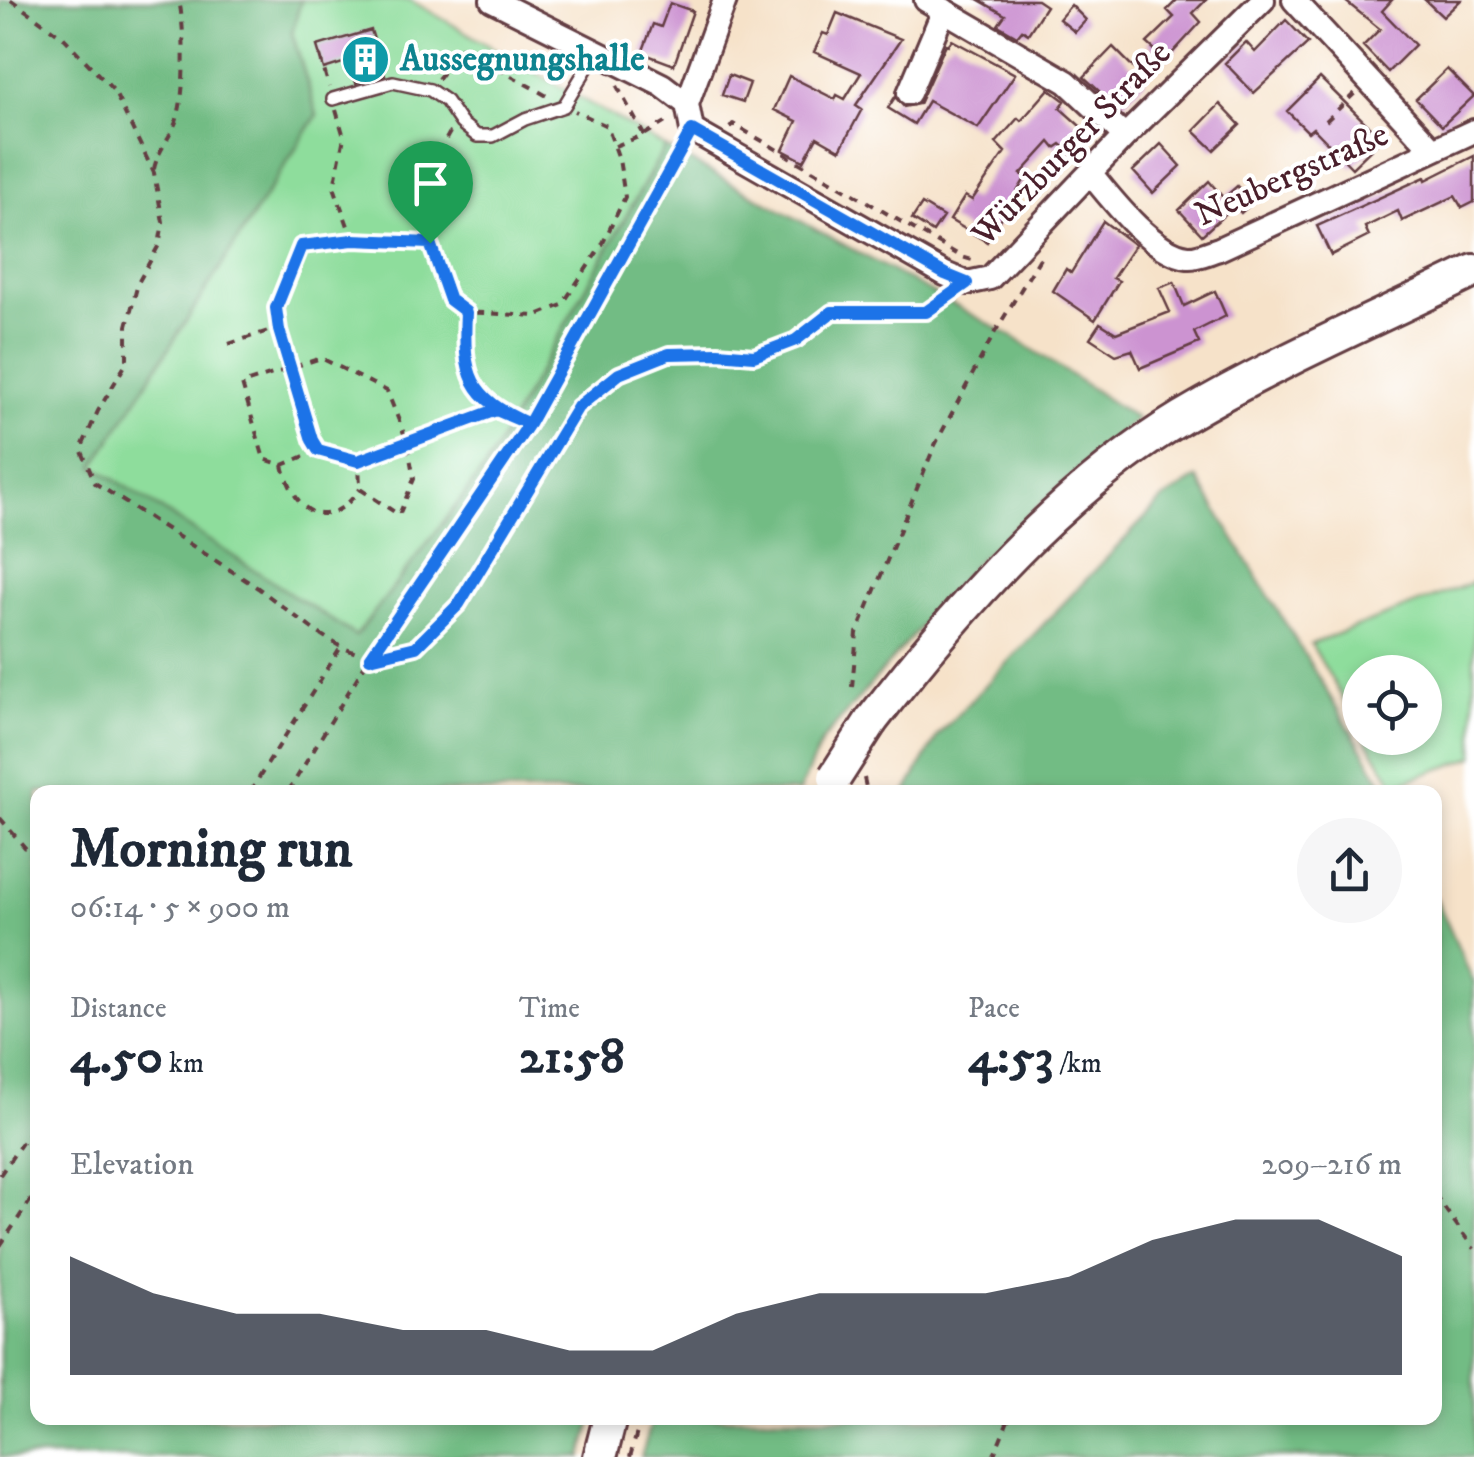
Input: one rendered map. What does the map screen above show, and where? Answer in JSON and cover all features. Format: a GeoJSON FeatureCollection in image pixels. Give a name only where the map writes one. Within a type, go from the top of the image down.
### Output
{"type":"FeatureCollection","features":[{"type":"Feature","properties":{"kind":"main road"},"geometry":{"type":"LineString","coordinates":[[831,785],[871,721],[982,589],[1050,520],[1151,438],[1260,375],[1474,272]]}},
{"type":"Feature","properties":{"kind":"main road"},"geometry":{"type":"LineString","coordinates":[[600,1457],[608,1425]]}},
{"type":"Feature","properties":{"kind":"street"},"geometry":{"type":"LineString","coordinates":[[492,0],[597,51],[687,104]]}},
{"type":"Feature","properties":{"kind":"street"},"geometry":{"type":"LineString","coordinates":[[725,0],[687,104],[692,130],[967,283]]}},
{"type":"Feature","properties":{"kind":"street","name":"Würzburger Straße"},"geometry":{"type":"LineString","coordinates":[[967,283],[990,278],[1125,136],[1263,0]]}},
{"type":"Feature","properties":{"kind":"street","name":"Neubergstraße"},"geometry":{"type":"LineString","coordinates":[[1294,0],[1434,150]]}},
{"type":"Feature","properties":{"kind":"street"},"geometry":{"type":"LineString","coordinates":[[909,94],[935,5],[1067,82],[1125,136]]}},
{"type":"Feature","properties":{"kind":"street","name":"Neubergstraße"},"geometry":{"type":"LineString","coordinates":[[1092,174],[1112,200],[1165,250],[1191,258],[1474,131]]}},
{"type":"Feature","properties":{"kind":"lane"},"geometry":{"type":"LineString","coordinates":[[333,99],[393,82],[430,90],[446,101],[461,123],[477,136],[494,136],[564,106],[597,51]]}},
{"type":"Feature","properties":{"kind":"path"},"geometry":{"type":"LineString","coordinates":[[11,0],[64,38],[114,91],[154,173],[163,222],[158,244],[138,283],[127,326],[127,362],[80,449],[95,483],[258,588],[340,647],[370,658],[416,647],[459,604],[578,407],[619,374],[669,354],[754,356],[796,340],[832,312],[926,312],[967,283]]}},
{"type":"Feature","properties":{"kind":"path"},"geometry":{"type":"LineString","coordinates":[[154,173],[157,154],[176,120],[182,85],[179,0]]}},
{"type":"Feature","properties":{"kind":"path"},"geometry":{"type":"LineString","coordinates":[[430,90],[461,48],[607,126],[625,196],[602,245],[562,305],[535,316],[466,312],[450,300],[430,243],[424,194],[430,168],[446,136],[461,123]]}},
{"type":"Feature","properties":{"kind":"path"},"geometry":{"type":"LineString","coordinates":[[320,56],[344,137],[334,187],[353,240]]}},
{"type":"Feature","properties":{"kind":"path"},"geometry":{"type":"LineString","coordinates":[[1326,122],[1369,79]]}},
{"type":"Feature","properties":{"kind":"path"},"geometry":{"type":"LineString","coordinates":[[616,84],[644,134]]}},
{"type":"Feature","properties":{"kind":"path"},"geometry":{"type":"LineString","coordinates":[[720,146],[733,124],[962,258],[1001,267]]}},
{"type":"Feature","properties":{"kind":"path"},"geometry":{"type":"LineString","coordinates":[[615,146],[662,125]]}},
{"type":"Feature","properties":{"kind":"path"},"geometry":{"type":"LineString","coordinates":[[292,785],[370,658],[529,424],[692,130]]}},
{"type":"Feature","properties":{"kind":"path"},"geometry":{"type":"LineString","coordinates":[[318,450],[278,328],[276,308],[301,246],[353,240],[430,243]]}},
{"type":"Feature","properties":{"kind":"path"},"geometry":{"type":"LineString","coordinates":[[852,686],[857,632],[935,445],[995,332],[1043,253]]}},
{"type":"Feature","properties":{"kind":"path"},"geometry":{"type":"LineString","coordinates":[[466,312],[464,358],[474,385],[496,410],[529,424]]}},
{"type":"Feature","properties":{"kind":"path"},"geometry":{"type":"LineString","coordinates":[[229,344],[278,328]]}},
{"type":"Feature","properties":{"kind":"path"},"geometry":{"type":"LineString","coordinates":[[360,489],[399,514],[414,479],[407,442],[387,391],[321,358],[242,384],[264,459],[283,465],[318,450],[358,461],[407,442],[496,410]]}},
{"type":"Feature","properties":{"kind":"path"},"geometry":{"type":"LineString","coordinates":[[283,465],[288,488],[304,507],[319,514],[342,509],[360,489],[358,461]]}},
{"type":"Feature","properties":{"kind":"path"},"geometry":{"type":"LineString","coordinates":[[254,785],[340,647]]}},
{"type":"Feature","properties":{"kind":"path"},"geometry":{"type":"LineString","coordinates":[[0,818],[30,854]]}},
{"type":"Feature","properties":{"kind":"path"},"geometry":{"type":"LineString","coordinates":[[0,1175],[30,1131]]}},
{"type":"Feature","properties":{"kind":"path"},"geometry":{"type":"LineString","coordinates":[[0,1246],[30,1201]]}},
{"type":"Feature","properties":{"kind":"path"},"geometry":{"type":"LineString","coordinates":[[1442,1204],[1474,1249]]}},
{"type":"Feature","properties":{"kind":"path"},"geometry":{"type":"LineString","coordinates":[[630,1457],[639,1425]]}},
{"type":"Feature","properties":{"kind":"path"},"geometry":{"type":"LineString","coordinates":[[993,1457],[1006,1425]]}},
{"type":"Feature","properties":{"kind":"path"},"geometry":{"type":"LineString","coordinates":[[634,1443],[638,1457]]}},
{"type":"Feature","properties":{"kind":"green space"},"geometry":{"type":"Polygon","coordinates":[[[0,0],[301,0],[292,33],[317,115],[94,466],[356,636],[485,468],[665,147],[1015,338],[1137,419],[976,562],[822,741],[802,785],[30,785],[30,1425],[591,1425],[582,1457],[0,1457],[0,0]]]}},
{"type":"Feature","properties":{"kind":"green space"},"geometry":{"type":"Polygon","coordinates":[[[301,0],[410,0],[665,147],[485,468],[356,637],[93,466],[317,115],[292,33],[301,0]]]}},
{"type":"Feature","properties":{"kind":"green space"},"geometry":{"type":"Polygon","coordinates":[[[1197,478],[1342,716],[1342,755],[1365,755],[1384,785],[910,785],[938,735],[1163,499],[1197,478]]]}},
{"type":"Feature","properties":{"kind":"green space"},"geometry":{"type":"Polygon","coordinates":[[[1474,582],[1474,757],[1395,785],[1376,755],[1442,755],[1442,655],[1342,655],[1342,697],[1311,644],[1474,582]]]}},
{"type":"Feature","properties":{"kind":"green space"},"geometry":{"type":"Polygon","coordinates":[[[1442,912],[1474,983],[1474,1457],[641,1457],[651,1425],[1442,1425],[1442,912]]]}},
{"type":"Feature","properties":{"kind":"building"},"geometry":{"type":"Polygon","coordinates":[[[979,0],[1037,0],[1046,6],[1028,34],[1022,30],[1017,36],[998,25],[1005,15],[979,0]]]}},
{"type":"Feature","properties":{"kind":"building"},"geometry":{"type":"Polygon","coordinates":[[[1177,0],[1206,0],[1193,13],[1201,22],[1166,60],[1147,43],[1174,17],[1167,10],[1177,0]]]}},
{"type":"Feature","properties":{"kind":"building"},"geometry":{"type":"Polygon","coordinates":[[[1344,0],[1392,0],[1382,11],[1415,45],[1388,72],[1363,46],[1380,29],[1344,0]]]}},
{"type":"Feature","properties":{"kind":"building"},"geometry":{"type":"Polygon","coordinates":[[[1425,0],[1461,0],[1443,17],[1425,0]]]}},
{"type":"Feature","properties":{"kind":"building"},"geometry":{"type":"Polygon","coordinates":[[[670,3],[693,11],[674,65],[642,53],[653,24],[661,27],[670,3]]]}},
{"type":"Feature","properties":{"kind":"building"},"geometry":{"type":"Polygon","coordinates":[[[1071,5],[1086,20],[1075,32],[1059,19],[1071,5]]]}},
{"type":"Feature","properties":{"kind":"building"},"geometry":{"type":"Polygon","coordinates":[[[837,13],[901,39],[856,105],[862,109],[840,150],[817,137],[804,161],[783,150],[797,121],[774,110],[789,76],[835,99],[837,95],[845,99],[861,73],[814,52],[823,33],[828,35],[837,13]]]}},
{"type":"Feature","properties":{"kind":"building"},"geometry":{"type":"Polygon","coordinates":[[[1286,20],[1308,43],[1254,93],[1225,63],[1246,42],[1255,52],[1286,20]]]}},
{"type":"Feature","properties":{"kind":"building","name":"Aussegnungshalle"},"geometry":{"type":"Polygon","coordinates":[[[371,30],[385,75],[356,83],[349,61],[324,69],[317,46],[371,30]]]}},
{"type":"Feature","properties":{"kind":"building"},"geometry":{"type":"Polygon","coordinates":[[[952,40],[1015,74],[978,128],[928,101],[914,124],[888,108],[895,97],[904,107],[919,104],[946,44],[952,40]]]}},
{"type":"Feature","properties":{"kind":"building"},"geometry":{"type":"Polygon","coordinates":[[[1113,47],[1146,80],[1118,109],[1084,77],[1113,47]]]}},
{"type":"Feature","properties":{"kind":"building"},"geometry":{"type":"Polygon","coordinates":[[[1447,69],[1474,96],[1442,126],[1416,99],[1447,69]]]}},
{"type":"Feature","properties":{"kind":"building"},"geometry":{"type":"Polygon","coordinates":[[[729,75],[750,83],[743,102],[722,95],[729,75]]]}},
{"type":"Feature","properties":{"kind":"building"},"geometry":{"type":"Polygon","coordinates":[[[1320,78],[1382,139],[1352,168],[1313,128],[1308,132],[1287,111],[1320,78]]]}},
{"type":"Feature","properties":{"kind":"building"},"geometry":{"type":"Polygon","coordinates":[[[1049,89],[1065,101],[1060,108],[1089,134],[1074,155],[1061,144],[1055,148],[1050,142],[1021,174],[1026,177],[987,242],[950,220],[965,196],[972,200],[1005,152],[996,143],[1049,89]]]}},
{"type":"Feature","properties":{"kind":"building"},"geometry":{"type":"Polygon","coordinates":[[[1220,104],[1240,125],[1214,150],[1194,131],[1220,104]]]}},
{"type":"Feature","properties":{"kind":"building"},"geometry":{"type":"Polygon","coordinates":[[[1161,144],[1181,166],[1153,193],[1133,171],[1161,144]]]}},
{"type":"Feature","properties":{"kind":"building"},"geometry":{"type":"Polygon","coordinates":[[[1474,156],[1474,202],[1462,208],[1455,196],[1402,221],[1398,211],[1365,227],[1369,236],[1331,255],[1317,226],[1474,156]]]}},
{"type":"Feature","properties":{"kind":"building"},"geometry":{"type":"Polygon","coordinates":[[[1209,181],[1232,208],[1202,235],[1179,210],[1209,181]]]}},
{"type":"Feature","properties":{"kind":"building"},"geometry":{"type":"Polygon","coordinates":[[[1237,186],[1252,203],[1241,213],[1226,196],[1237,186]]]}},
{"type":"Feature","properties":{"kind":"building"},"geometry":{"type":"Polygon","coordinates":[[[922,204],[943,217],[933,232],[912,219],[922,204]]]}},
{"type":"Feature","properties":{"kind":"building"},"geometry":{"type":"Polygon","coordinates":[[[1103,221],[1135,245],[1113,278],[1119,281],[1095,320],[1053,291],[1066,269],[1071,273],[1103,221]]]}},
{"type":"Feature","properties":{"kind":"building"},"geometry":{"type":"Polygon","coordinates":[[[1174,282],[1184,306],[1215,291],[1226,316],[1194,332],[1199,343],[1140,368],[1132,350],[1116,355],[1090,338],[1100,323],[1116,333],[1170,312],[1159,288],[1174,282]]]}},
{"type":"Feature","properties":{"kind":"place","name":"Aussegnungshalle"},"geometry":{"type":"Point","coordinates":[365,60]}},
{"type":"Feature","properties":{"kind":"route"},"geometry":{"type":"LineString","coordinates":[[430,243],[353,240],[301,246],[276,308],[279,330],[318,450],[358,461],[496,410],[529,424],[692,130],[967,283],[926,312],[832,312],[796,340],[754,356],[669,354],[619,374],[578,407],[459,604],[416,647],[370,658],[529,424],[513,418],[496,410],[474,385],[464,358],[466,312],[450,300],[430,243]]}}]}
